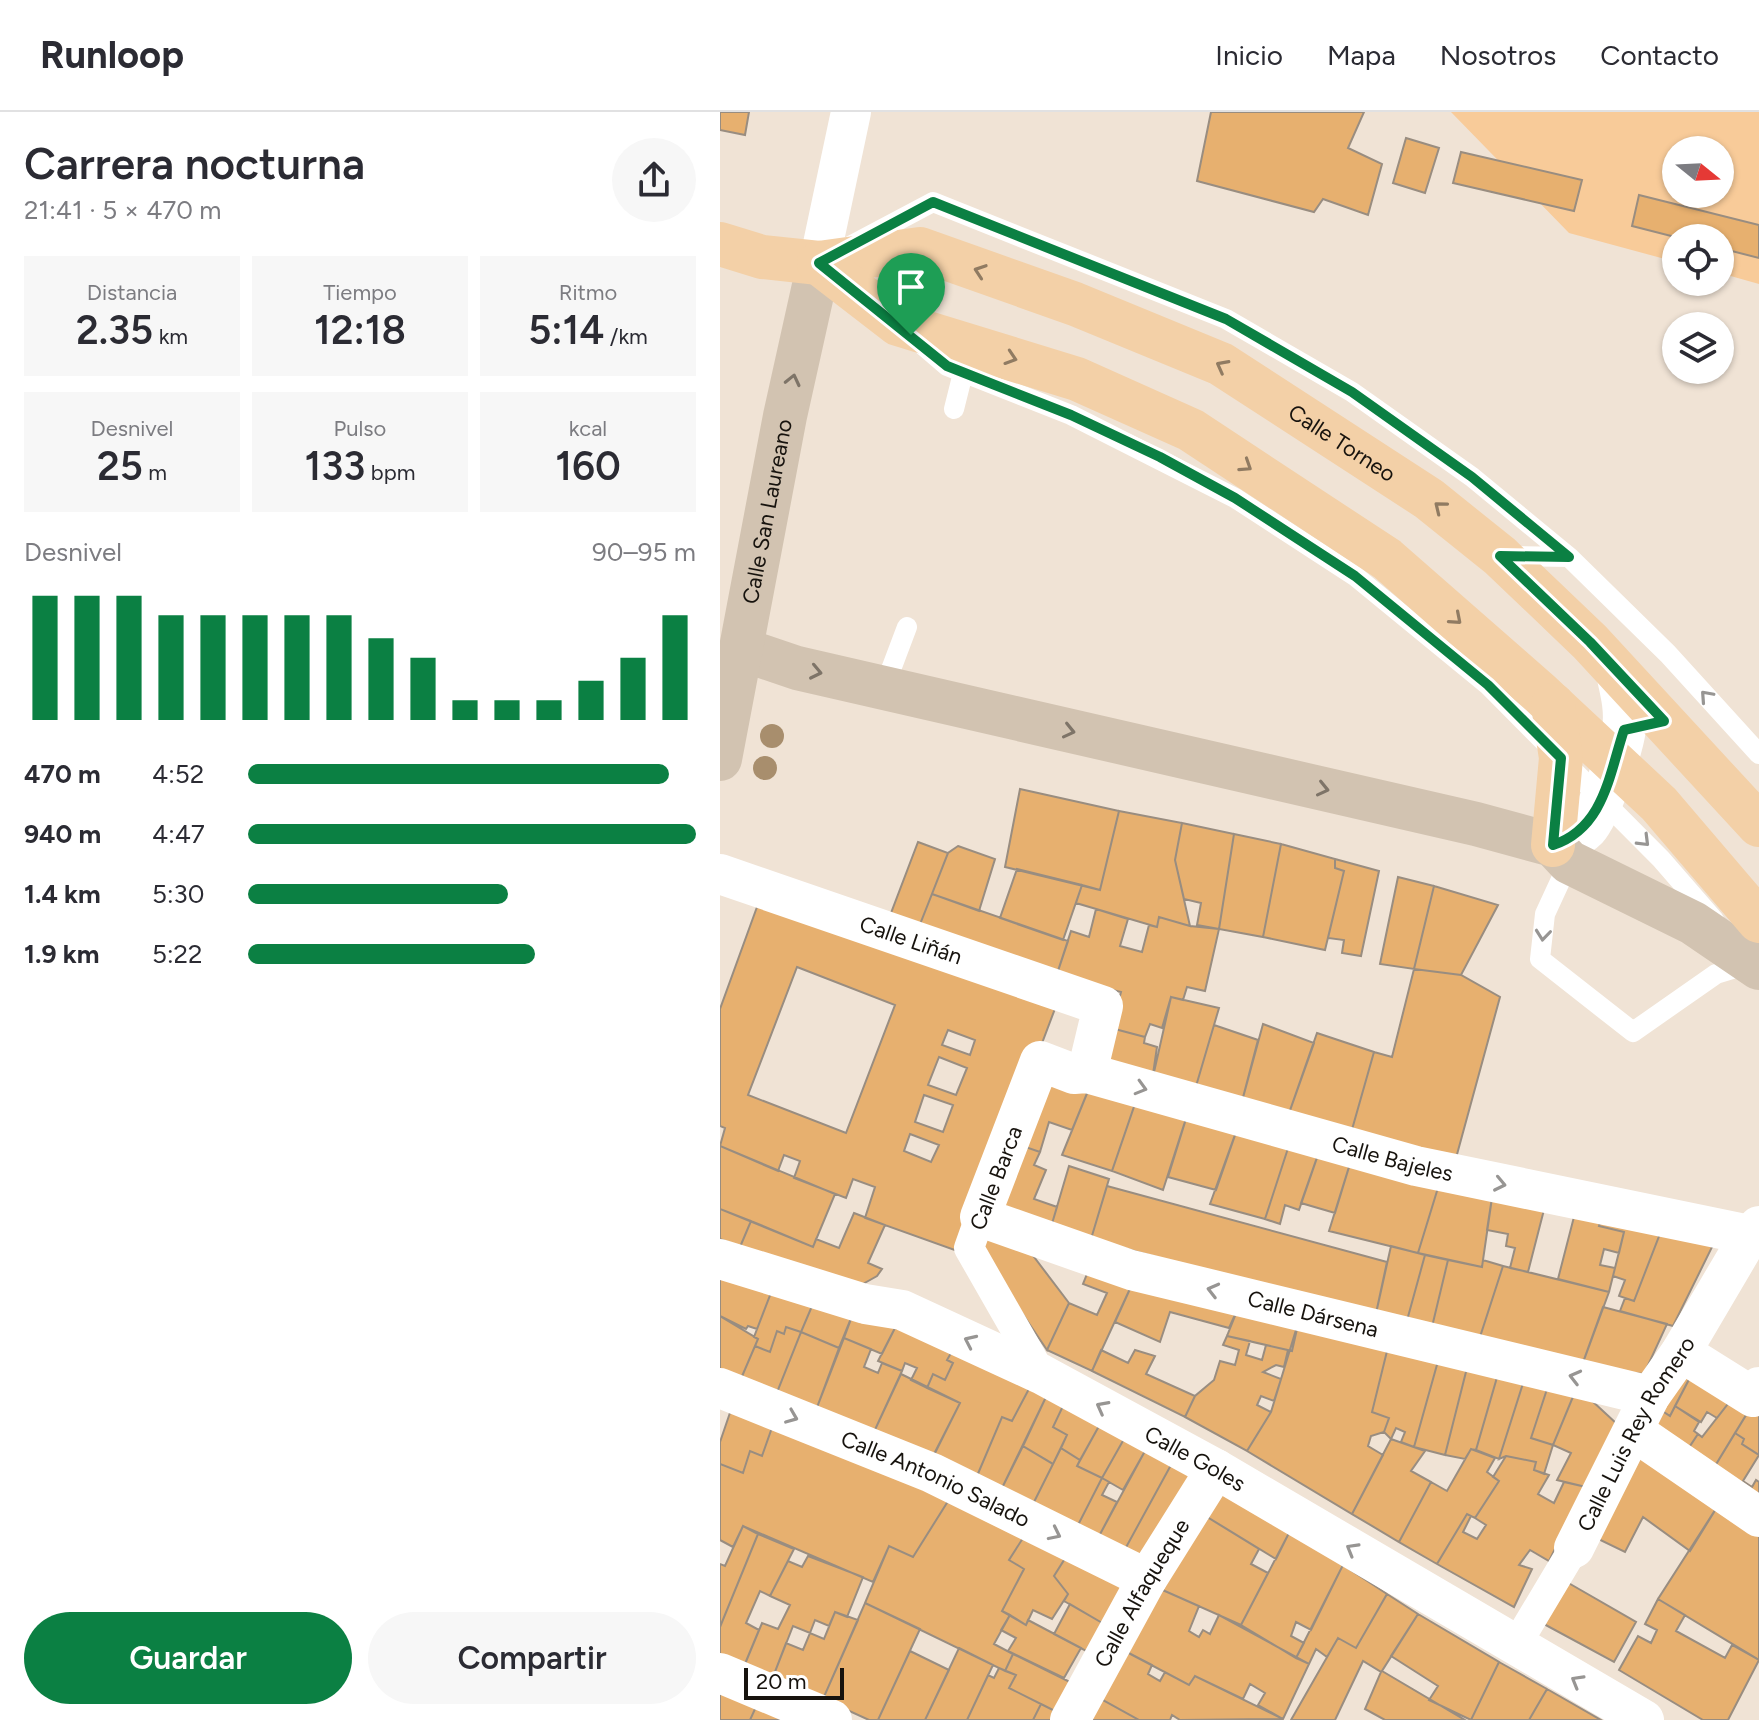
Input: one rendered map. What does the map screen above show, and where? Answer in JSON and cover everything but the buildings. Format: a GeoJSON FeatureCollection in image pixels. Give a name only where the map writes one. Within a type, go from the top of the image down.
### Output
{"type":"FeatureCollection","features":[{"type":"Feature","properties":{"kind":"main road","name":"Calle Torneo"},"geometry":{"type":"LineString","coordinates":[[720,244],[762,257],[819,263],[920,249],[1075,304],[1221,364],[1429,499],[1500,556],[1618,673],[1605,756]]}},
{"type":"Feature","properties":{"kind":"main road","name":"Calle Torneo"},"geometry":{"type":"LineString","coordinates":[[720,269],[762,257]]}},
{"type":"Feature","properties":{"kind":"main road","name":"Calle Torneo"},"geometry":{"type":"LineString","coordinates":[[819,263],[898,324],[967,359],[1077,379],[1191,430],[1387,559],[1553,705],[1659,804],[1759,921]]}},
{"type":"Feature","properties":{"kind":"main road","name":"Calle San Laureano"},"geometry":{"type":"LineString","coordinates":[[720,759],[785,416],[819,263]]}},
{"type":"Feature","properties":{"kind":"main road"},"geometry":{"type":"LineString","coordinates":[[741,649],[797,668],[1476,824],[1560,840],[1693,923],[1756,968]]}},
{"type":"Feature","properties":{"kind":"main road"},"geometry":{"type":"LineString","coordinates":[[1560,840],[1605,756],[1687,719],[1716,733],[1759,784]]}},
{"type":"Feature","properties":{"kind":"main road"},"geometry":{"type":"LineString","coordinates":[[1605,756],[1650,744],[1650,769],[1659,804]]}},
{"type":"Feature","properties":{"kind":"main road","name":"Calle Torneo"},"geometry":{"type":"LineString","coordinates":[[1605,756],[1759,825]]}},
{"type":"Feature","properties":{"kind":"street"},"geometry":{"type":"LineString","coordinates":[[819,263],[851,112]]}},
{"type":"Feature","properties":{"kind":"street"},"geometry":{"type":"LineString","coordinates":[[1560,840],[1570,840],[1586,828],[1605,756]]}},
{"type":"Feature","properties":{"kind":"street","name":"Calle Liñán"},"geometry":{"type":"LineString","coordinates":[[720,874],[1103,1006],[1087,1073]]}},
{"type":"Feature","properties":{"kind":"street","name":"Calle Bajeles"},"geometry":{"type":"LineString","coordinates":[[1040,1061],[1074,1074],[1087,1073],[1416,1166],[1754,1231]]}},
{"type":"Feature","properties":{"kind":"street","name":"Calle Barca"},"geometry":{"type":"LineString","coordinates":[[1040,1061],[969,1248],[1041,1374]]}},
{"type":"Feature","properties":{"kind":"street","name":"Calle Dársena"},"geometry":{"type":"LineString","coordinates":[[980,1217],[1131,1270],[1650,1396]]}},
{"type":"Feature","properties":{"kind":"street","name":"Calle Luis Rey Romero"},"geometry":{"type":"LineString","coordinates":[[1516,1645],[1574,1548],[1635,1432],[1650,1396],[1681,1352],[1754,1231]]}},
{"type":"Feature","properties":{"kind":"street","name":"Calle Goles"},"geometry":{"type":"LineString","coordinates":[[720,1259],[865,1304],[902,1310],[1041,1374],[1216,1469],[1644,1720]]}},
{"type":"Feature","properties":{"kind":"street"},"geometry":{"type":"LineString","coordinates":[[1681,1352],[1753,1397],[1759,1387]]}},
{"type":"Feature","properties":{"kind":"street","name":"Calle Antonio Salado"},"geometry":{"type":"LineString","coordinates":[[720,1388],[932,1473],[1147,1579]]}},
{"type":"Feature","properties":{"kind":"street"},"geometry":{"type":"LineString","coordinates":[[1635,1432],[1759,1517]]}},
{"type":"Feature","properties":{"kind":"street","name":"Calle Alfaqueque"},"geometry":{"type":"LineString","coordinates":[[1070,1720],[1147,1579],[1216,1469]]}},
{"type":"Feature","properties":{"kind":"street"},"geometry":{"type":"LineString","coordinates":[[720,1673],[832,1720]]}},
{"type":"Feature","properties":{"kind":"lane"},"geometry":{"type":"LineString","coordinates":[[819,263],[933,202],[1226,319],[1352,392],[1472,477],[1569,557],[1668,654],[1759,754]]}},
{"type":"Feature","properties":{"kind":"lane"},"geometry":{"type":"LineString","coordinates":[[954,409],[967,359]]}},
{"type":"Feature","properties":{"kind":"lane","name":"Calle Torneo"},"geometry":{"type":"LineString","coordinates":[[967,359],[1235,498],[1355,576],[1488,685],[1605,756],[1661,859],[1756,968]]}},
{"type":"Feature","properties":{"kind":"lane"},"geometry":{"type":"LineString","coordinates":[[1500,556],[1569,557]]}},
{"type":"Feature","properties":{"kind":"lane"},"geometry":{"type":"LineString","coordinates":[[884,688],[907,627]]}},
{"type":"Feature","properties":{"kind":"lane"},"geometry":{"type":"LineString","coordinates":[[1560,840],[1545,914],[1540,959],[1633,1032],[1716,974],[1756,968]]}},
{"type":"Feature","properties":{"kind":"shaded area"},"geometry":{"type":"Polygon","coordinates":[[[1451,112],[1759,112],[1759,284],[1734,277],[1734,224],[1662,224],[1662,258],[1569,233],[1451,112]]]}},
{"type":"Feature","properties":{"kind":"route"},"geometry":{"type":"LineString","coordinates":[[933,202],[1226,319],[1352,392],[1472,477],[1569,557],[1500,556],[1590,642],[1664,721],[1624,730],[1598,811],[1586,828],[1570,840],[1553,845],[1559,813],[1561,758],[1488,685],[1355,576],[1235,498],[1160,457],[1071,415],[947,366],[911,335],[819,263],[933,202]]}}]}
